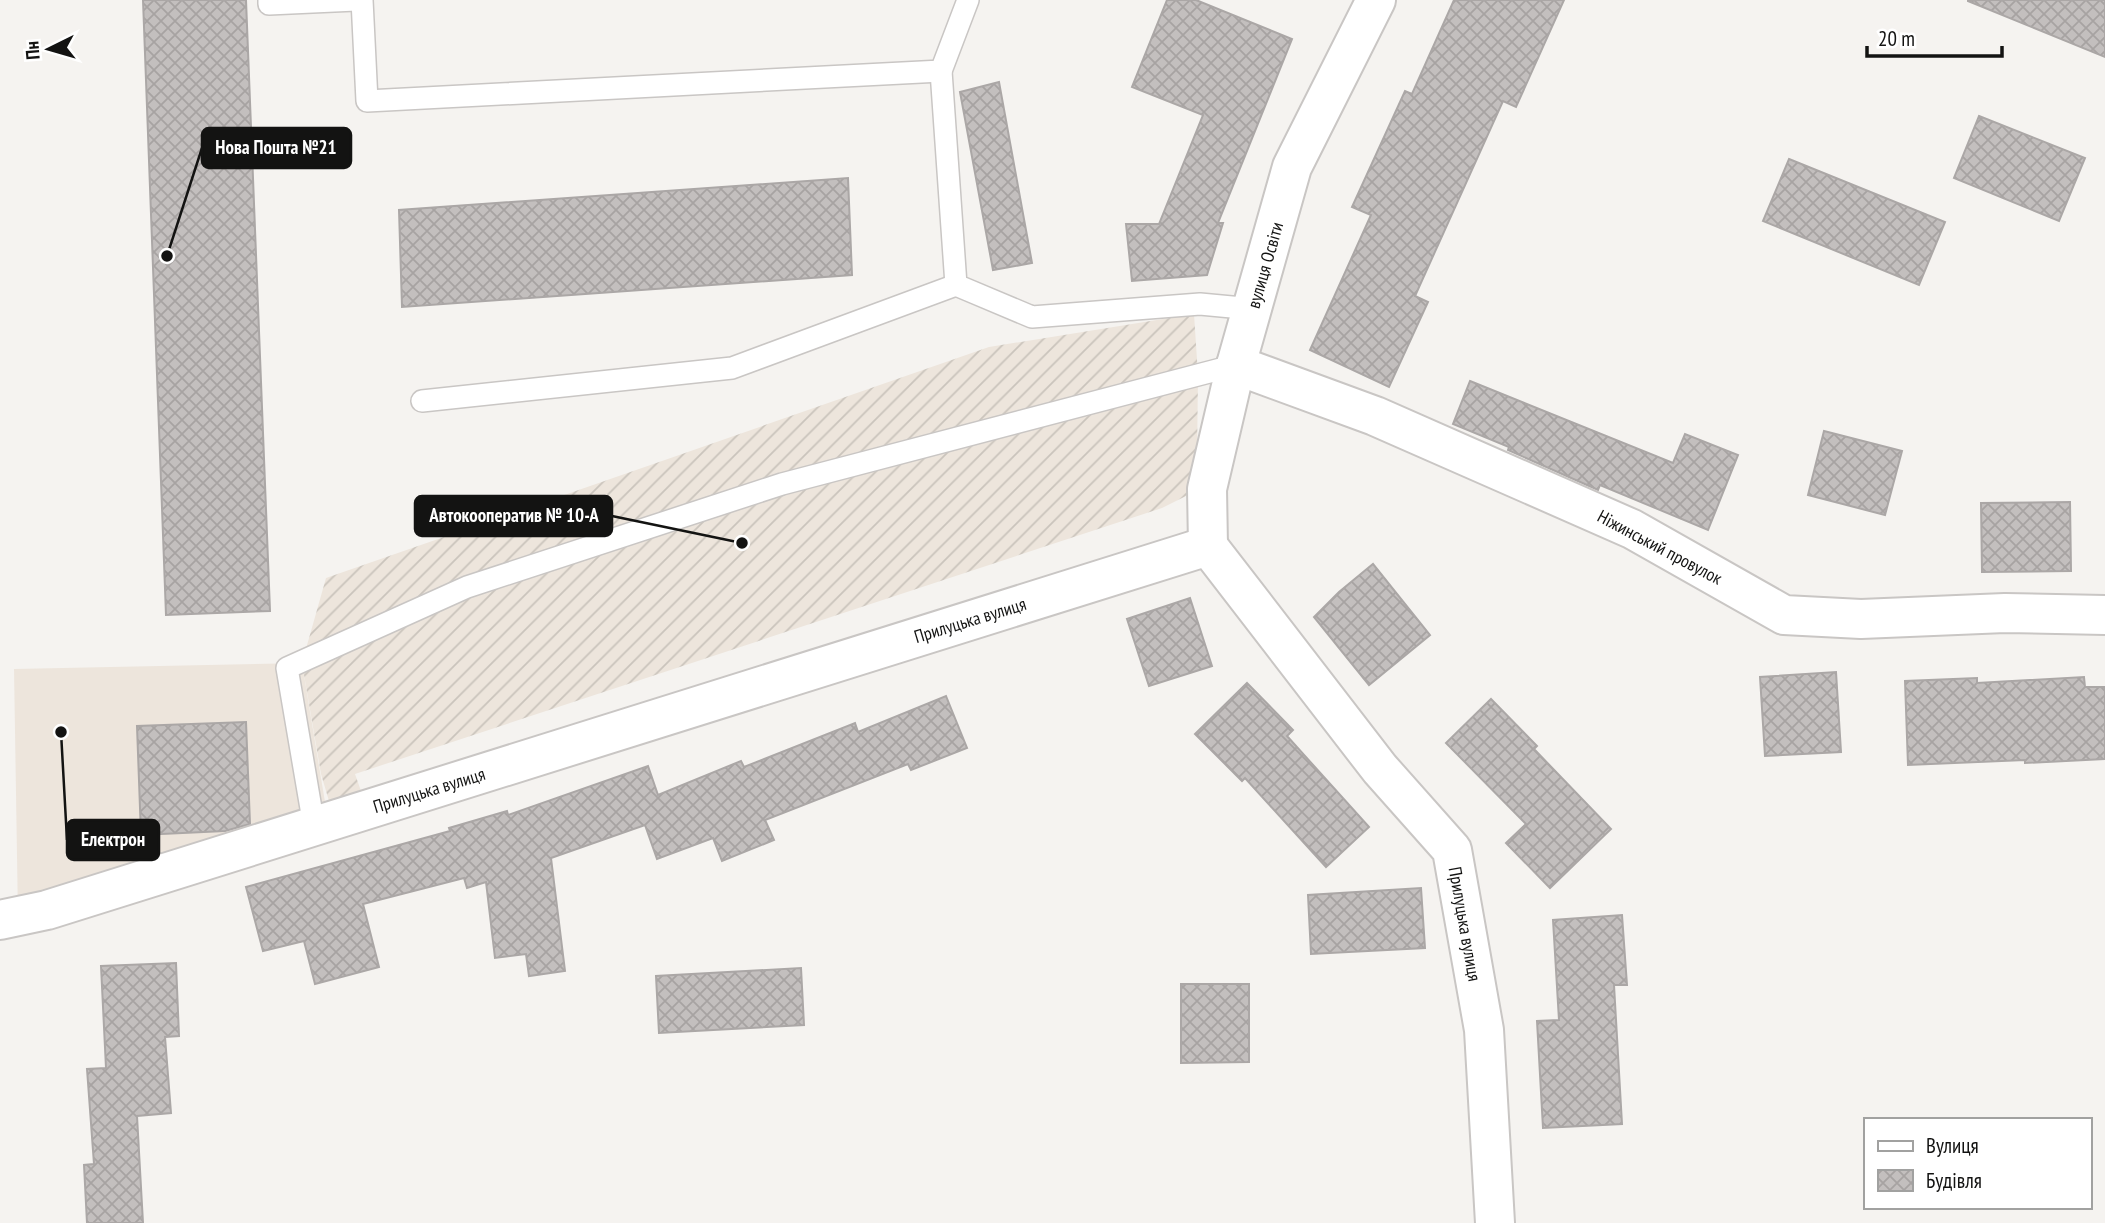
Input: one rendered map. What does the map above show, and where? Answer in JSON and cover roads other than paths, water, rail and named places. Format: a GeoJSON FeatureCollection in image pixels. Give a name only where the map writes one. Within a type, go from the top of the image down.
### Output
{"type":"FeatureCollection","features":[{"type":"Feature","properties":{"kind":"street","name":"вулиця Освіти"},"geometry":{"type":"LineString","coordinates":[[1208,546],[1207,489],[1236,365],[1292,167],[1376,0]]}},
{"type":"Feature","properties":{"kind":"street","name":"Ніжинський провулок"},"geometry":{"type":"LineString","coordinates":[[1236,365],[1375,416],[1632,529],[1784,615],[1861,619],[2005,613],[2105,615]]}},
{"type":"Feature","properties":{"kind":"street","name":"Прилуцька вулиця"},"geometry":{"type":"LineString","coordinates":[[0,920],[47,910],[1208,546],[1380,769],[1452,850],[1484,1030],[1495,1223]]}},
{"type":"Feature","properties":{"kind":"lane"},"geometry":{"type":"LineString","coordinates":[[269,0],[269,4],[356,0]]}},
{"type":"Feature","properties":{"kind":"lane"},"geometry":{"type":"LineString","coordinates":[[362,0],[368,101],[941,71]]}},
{"type":"Feature","properties":{"kind":"lane"},"geometry":{"type":"LineString","coordinates":[[956,285],[941,71],[968,0]]}},
{"type":"Feature","properties":{"kind":"lane"},"geometry":{"type":"LineString","coordinates":[[422,401],[733,368],[956,285],[1032,317],[1200,304],[1253,309]]}},
{"type":"Feature","properties":{"kind":"lane"},"geometry":{"type":"LineString","coordinates":[[314,826],[287,668],[467,587],[782,484],[1236,365]]}},
{"type":"Feature","properties":{"kind":"place","name":"Нова Пошта №21"},"geometry":{"type":"Point","coordinates":[167,256]}},
{"type":"Feature","properties":{"kind":"place","name":"Автокооператив № 10-А"},"geometry":{"type":"Point","coordinates":[742,543]}},
{"type":"Feature","properties":{"kind":"place","name":"Електрон"},"geometry":{"type":"Point","coordinates":[61,732]}}]}
